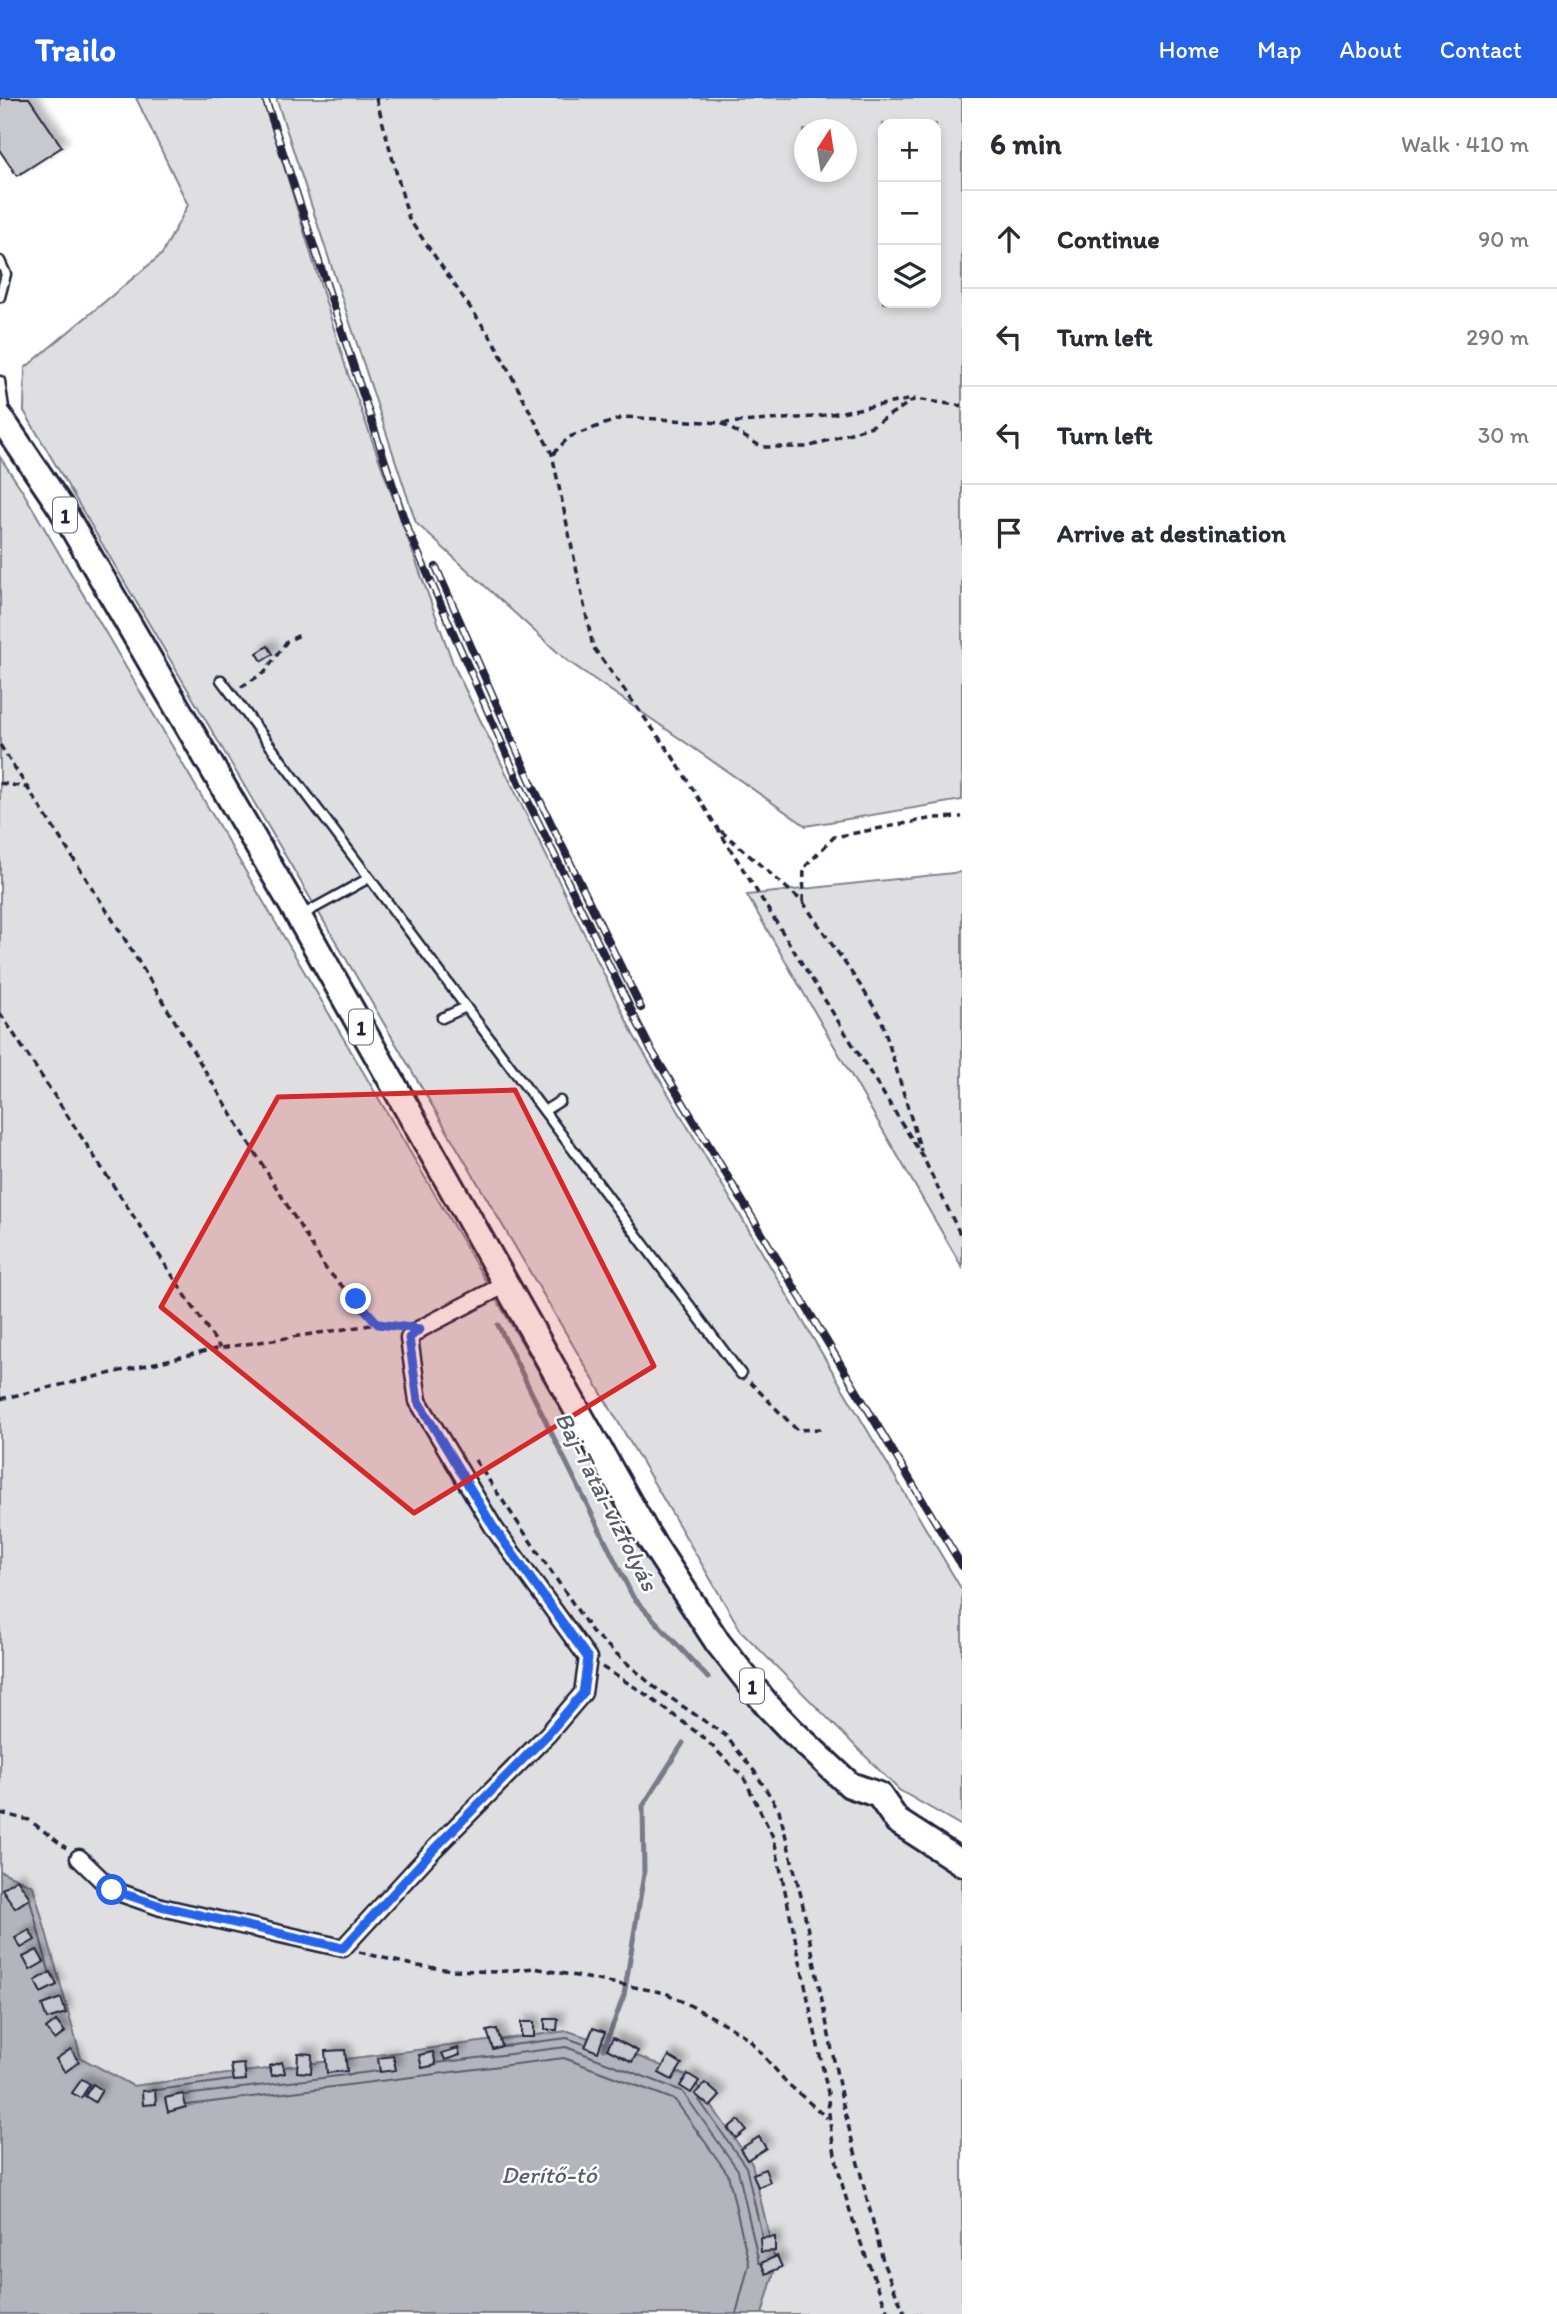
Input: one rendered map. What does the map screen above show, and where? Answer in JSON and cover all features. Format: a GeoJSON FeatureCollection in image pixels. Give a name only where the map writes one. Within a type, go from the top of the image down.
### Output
{"type":"FeatureCollection","features":[{"type":"Feature","properties":{"kind":"main road","name":"1"},"geometry":{"type":"LineString","coordinates":[[4,422],[60,506],[299,917],[648,1536],[695,1609],[768,1706],[819,1758],[850,1785],[879,1795],[897,1821],[962,1863]]}},
{"type":"Feature","properties":{"kind":"street"},"geometry":{"type":"LineString","coordinates":[[79,1858],[112,1890],[161,1906],[343,1948],[434,1849],[557,1724],[583,1693],[588,1658],[494,1528],[418,1401],[409,1338],[420,1329],[506,1284]]}},
{"type":"Feature","properties":{"kind":"lane"},"geometry":{"type":"LineString","coordinates":[[0,261],[6,274],[0,298]]}},
{"type":"Feature","properties":{"kind":"lane"},"geometry":{"type":"LineString","coordinates":[[0,381],[4,422]]}},
{"type":"Feature","properties":{"kind":"lane"},"geometry":{"type":"LineString","coordinates":[[220,680],[741,1374]]}},
{"type":"Feature","properties":{"kind":"lane"},"geometry":{"type":"LineString","coordinates":[[299,917],[369,878]]}},
{"type":"Feature","properties":{"kind":"lane"},"geometry":{"type":"LineString","coordinates":[[442,1018],[466,1007]]}},
{"type":"Feature","properties":{"kind":"lane"},"geometry":{"type":"LineString","coordinates":[[544,1111],[560,1101]]}},
{"type":"Feature","properties":{"kind":"path"},"geometry":{"type":"LineString","coordinates":[[376,98],[409,219],[494,342],[552,454],[593,648],[671,754],[923,1157],[962,1238]]}},
{"type":"Feature","properties":{"kind":"path"},"geometry":{"type":"LineString","coordinates":[[552,454],[569,437],[624,417],[721,423],[814,418],[915,399],[962,406]]}},
{"type":"Feature","properties":{"kind":"path"},"geometry":{"type":"LineString","coordinates":[[721,423],[762,447],[808,447],[872,426],[915,399]]}},
{"type":"Feature","properties":{"kind":"path"},"geometry":{"type":"LineString","coordinates":[[231,694],[265,672],[287,641],[300,635]]}},
{"type":"Feature","properties":{"kind":"path"},"geometry":{"type":"LineString","coordinates":[[0,745],[30,788],[326,1269],[378,1324]]}},
{"type":"Feature","properties":{"kind":"path"},"geometry":{"type":"LineString","coordinates":[[0,783],[30,788]]}},
{"type":"Feature","properties":{"kind":"path"},"geometry":{"type":"LineString","coordinates":[[803,902],[804,868],[834,837],[934,818],[962,817]]}},
{"type":"Feature","properties":{"kind":"path"},"geometry":{"type":"LineString","coordinates":[[716,826],[803,902],[881,1018],[923,1157]]}},
{"type":"Feature","properties":{"kind":"path"},"geometry":{"type":"LineString","coordinates":[[0,1013],[220,1348]]}},
{"type":"Feature","properties":{"kind":"path"},"geometry":{"type":"LineString","coordinates":[[0,1399],[220,1348],[378,1324],[420,1329]]}},
{"type":"Feature","properties":{"kind":"path"},"geometry":{"type":"LineString","coordinates":[[741,1374],[797,1430],[823,1429]]}},
{"type":"Feature","properties":{"kind":"path"},"geometry":{"type":"LineString","coordinates":[[471,1454],[593,1633],[653,1686],[725,1735],[755,1772],[779,1810],[801,1896],[843,2105],[884,2265],[905,2314]]}},
{"type":"Feature","properties":{"kind":"path"},"geometry":{"type":"LineString","coordinates":[[588,1658],[641,1691],[703,1737],[744,1778],[774,1839],[828,2093],[828,2119],[834,2148],[863,2253],[889,2314]]}},
{"type":"Feature","properties":{"kind":"path"},"geometry":{"type":"LineString","coordinates":[[0,1812],[29,1820],[79,1858]]}},
{"type":"Feature","properties":{"kind":"path"},"geometry":{"type":"LineString","coordinates":[[343,1948],[416,1966],[496,1972],[534,1968],[666,1993],[748,2038],[787,2083],[828,2119]]}},
{"type":"Feature","properties":{"kind":"highlighted area"},"geometry":{"type":"Polygon","coordinates":[[[515,1090],[654,1366],[414,1513],[161,1307],[278,1097],[515,1090]]]}},
{"type":"Feature","properties":{"kind":"shaded area"},"geometry":{"type":"Polygon","coordinates":[[[136,98],[263,98],[347,371],[454,666],[634,1036],[962,1590],[962,1826],[899,1790],[741,1631],[24,411],[25,368],[162,254],[188,205],[136,98]]]}},
{"type":"Feature","properties":{"kind":"shaded area"},"geometry":{"type":"Polygon","coordinates":[[[276,98],[962,98],[962,800],[806,826],[565,659],[416,523],[276,98]]]}},
{"type":"Feature","properties":{"kind":"shaded area"},"geometry":{"type":"Polygon","coordinates":[[[0,457],[22,490],[590,1459],[709,1647],[768,1706],[962,1863],[962,2314],[762,2314],[776,2265],[752,2164],[692,2078],[568,2031],[133,2086],[81,2058],[33,1886],[0,1871],[0,457]]]}},
{"type":"Feature","properties":{"kind":"shaded area"},"geometry":{"type":"Polygon","coordinates":[[[962,872],[962,1267],[747,895],[962,872]]]}},
{"type":"Feature","properties":{"kind":"water","name":"Derítő-tó"},"geometry":{"type":"Polygon","coordinates":[[[0,1871],[33,1886],[81,2058],[133,2086],[568,2031],[692,2078],[752,2164],[776,2265],[762,2314],[0,2314],[0,1871]]]}},
{"type":"Feature","properties":{"kind":"building"},"geometry":{"type":"Polygon","coordinates":[[[0,98],[29,98],[62,147],[17,176],[0,151],[0,98]]]}},
{"type":"Feature","properties":{"kind":"building"},"geometry":{"type":"Polygon","coordinates":[[[268,646],[273,654],[262,661],[257,653],[268,646]]]}},
{"type":"Feature","properties":{"kind":"building"},"geometry":{"type":"Polygon","coordinates":[[[17,1879],[30,1898],[15,1908],[2,1889],[17,1879]]]}},
{"type":"Feature","properties":{"kind":"building"},"geometry":{"type":"Polygon","coordinates":[[[29,1930],[35,1940],[21,1948],[15,1938],[29,1930]]]}},
{"type":"Feature","properties":{"kind":"building"},"geometry":{"type":"Polygon","coordinates":[[[37,1950],[44,1962],[30,1970],[23,1957],[37,1950]]]}},
{"type":"Feature","properties":{"kind":"building"},"geometry":{"type":"Polygon","coordinates":[[[51,1972],[57,1985],[41,1993],[35,1981],[51,1972]]]}},
{"type":"Feature","properties":{"kind":"building"},"geometry":{"type":"Polygon","coordinates":[[[61,1998],[66,2013],[47,2019],[42,2005],[61,1998]]]}},
{"type":"Feature","properties":{"kind":"building"},"geometry":{"type":"Polygon","coordinates":[[[545,2019],[558,2019],[557,2030],[545,2030],[545,2019]]]}},
{"type":"Feature","properties":{"kind":"building"},"geometry":{"type":"Polygon","coordinates":[[[56,2021],[65,2032],[55,2040],[46,2029],[56,2021]]]}},
{"type":"Feature","properties":{"kind":"building"},"geometry":{"type":"Polygon","coordinates":[[[521,2022],[534,2022],[534,2037],[521,2037],[521,2022]]]}},
{"type":"Feature","properties":{"kind":"building"},"geometry":{"type":"Polygon","coordinates":[[[593,2028],[605,2032],[598,2052],[585,2047],[593,2028]]]}},
{"type":"Feature","properties":{"kind":"building"},"geometry":{"type":"Polygon","coordinates":[[[497,2029],[502,2046],[493,2049],[487,2031],[497,2029]]]}},
{"type":"Feature","properties":{"kind":"building"},"geometry":{"type":"Polygon","coordinates":[[[613,2038],[638,2051],[632,2062],[607,2049],[613,2038]]]}},
{"type":"Feature","properties":{"kind":"building"},"geometry":{"type":"Polygon","coordinates":[[[458,2048],[460,2055],[445,2060],[442,2053],[458,2048]]]}},
{"type":"Feature","properties":{"kind":"building"},"geometry":{"type":"Polygon","coordinates":[[[71,2049],[79,2062],[65,2072],[56,2059],[71,2049]]]}},
{"type":"Feature","properties":{"kind":"building"},"geometry":{"type":"Polygon","coordinates":[[[345,2050],[347,2071],[327,2073],[325,2051],[345,2050]]]}},
{"type":"Feature","properties":{"kind":"building"},"geometry":{"type":"Polygon","coordinates":[[[433,2052],[436,2065],[422,2068],[419,2055],[433,2052]]]}},
{"type":"Feature","properties":{"kind":"building"},"geometry":{"type":"Polygon","coordinates":[[[298,2053],[312,2054],[311,2073],[297,2072],[298,2053]]]}},
{"type":"Feature","properties":{"kind":"building"},"geometry":{"type":"Polygon","coordinates":[[[393,2056],[396,2070],[380,2072],[378,2058],[393,2056]]]}},
{"type":"Feature","properties":{"kind":"building"},"geometry":{"type":"Polygon","coordinates":[[[669,2056],[682,2064],[672,2080],[659,2073],[669,2056]]]}},
{"type":"Feature","properties":{"kind":"building"},"geometry":{"type":"Polygon","coordinates":[[[282,2062],[285,2073],[272,2076],[269,2066],[282,2062]]]}},
{"type":"Feature","properties":{"kind":"building"},"geometry":{"type":"Polygon","coordinates":[[[244,2064],[246,2080],[234,2081],[231,2065],[244,2064]]]}},
{"type":"Feature","properties":{"kind":"building"},"geometry":{"type":"Polygon","coordinates":[[[688,2074],[699,2081],[691,2093],[680,2086],[688,2074]]]}},
{"type":"Feature","properties":{"kind":"building"},"geometry":{"type":"Polygon","coordinates":[[[82,2079],[90,2084],[81,2098],[72,2093],[82,2079]]]}},
{"type":"Feature","properties":{"kind":"building"},"geometry":{"type":"Polygon","coordinates":[[[705,2083],[720,2096],[710,2107],[695,2094],[705,2083]]]}},
{"type":"Feature","properties":{"kind":"building"},"geometry":{"type":"Polygon","coordinates":[[[93,2084],[102,2090],[95,2102],[85,2096],[93,2084]]]}},
{"type":"Feature","properties":{"kind":"building"},"geometry":{"type":"Polygon","coordinates":[[[155,2090],[156,2104],[143,2105],[142,2091],[155,2090]]]}},
{"type":"Feature","properties":{"kind":"building"},"geometry":{"type":"Polygon","coordinates":[[[183,2094],[186,2107],[168,2112],[165,2098],[183,2094]]]}},
{"type":"Feature","properties":{"kind":"building"},"geometry":{"type":"Polygon","coordinates":[[[738,2120],[746,2130],[736,2138],[728,2128],[738,2120]]]}},
{"type":"Feature","properties":{"kind":"building"},"geometry":{"type":"Polygon","coordinates":[[[759,2137],[766,2148],[747,2160],[740,2149],[759,2137]]]}},
{"type":"Feature","properties":{"kind":"building"},"geometry":{"type":"Polygon","coordinates":[[[765,2169],[770,2182],[758,2187],[753,2174],[765,2169]]]}},
{"type":"Feature","properties":{"kind":"building"},"geometry":{"type":"Polygon","coordinates":[[[775,2237],[775,2251],[761,2252],[760,2238],[775,2237]]]}},
{"type":"Feature","properties":{"kind":"building"},"geometry":{"type":"Polygon","coordinates":[[[777,2256],[782,2267],[766,2274],[761,2263],[777,2256]]]}},
{"type":"Feature","properties":{"kind":"waterway","name":"Baj-Tatai-vízfolyás"},"geometry":{"type":"LineString","coordinates":[[498,1325],[633,1597],[708,1678]]}},
{"type":"Feature","properties":{"kind":"waterway","name":"Baj-Tatai-vízfolyás"},"geometry":{"type":"LineString","coordinates":[[604,2049],[624,1995],[644,1874],[643,1806],[683,1743]]}},
{"type":"Feature","properties":{"kind":"railway"},"geometry":{"type":"LineString","coordinates":[[265,98],[406,525],[521,787],[649,1046],[962,1566]]}},
{"type":"Feature","properties":{"kind":"railway"},"geometry":{"type":"LineString","coordinates":[[436,567],[531,782],[641,1008]]}},
{"type":"Feature","properties":{"kind":"route"},"geometry":{"type":"LineString","coordinates":[[112,1890],[161,1906],[343,1948],[434,1849],[548,1734],[583,1693],[588,1658],[494,1528],[418,1401],[409,1338],[420,1329],[378,1324],[356,1299]]}}]}
